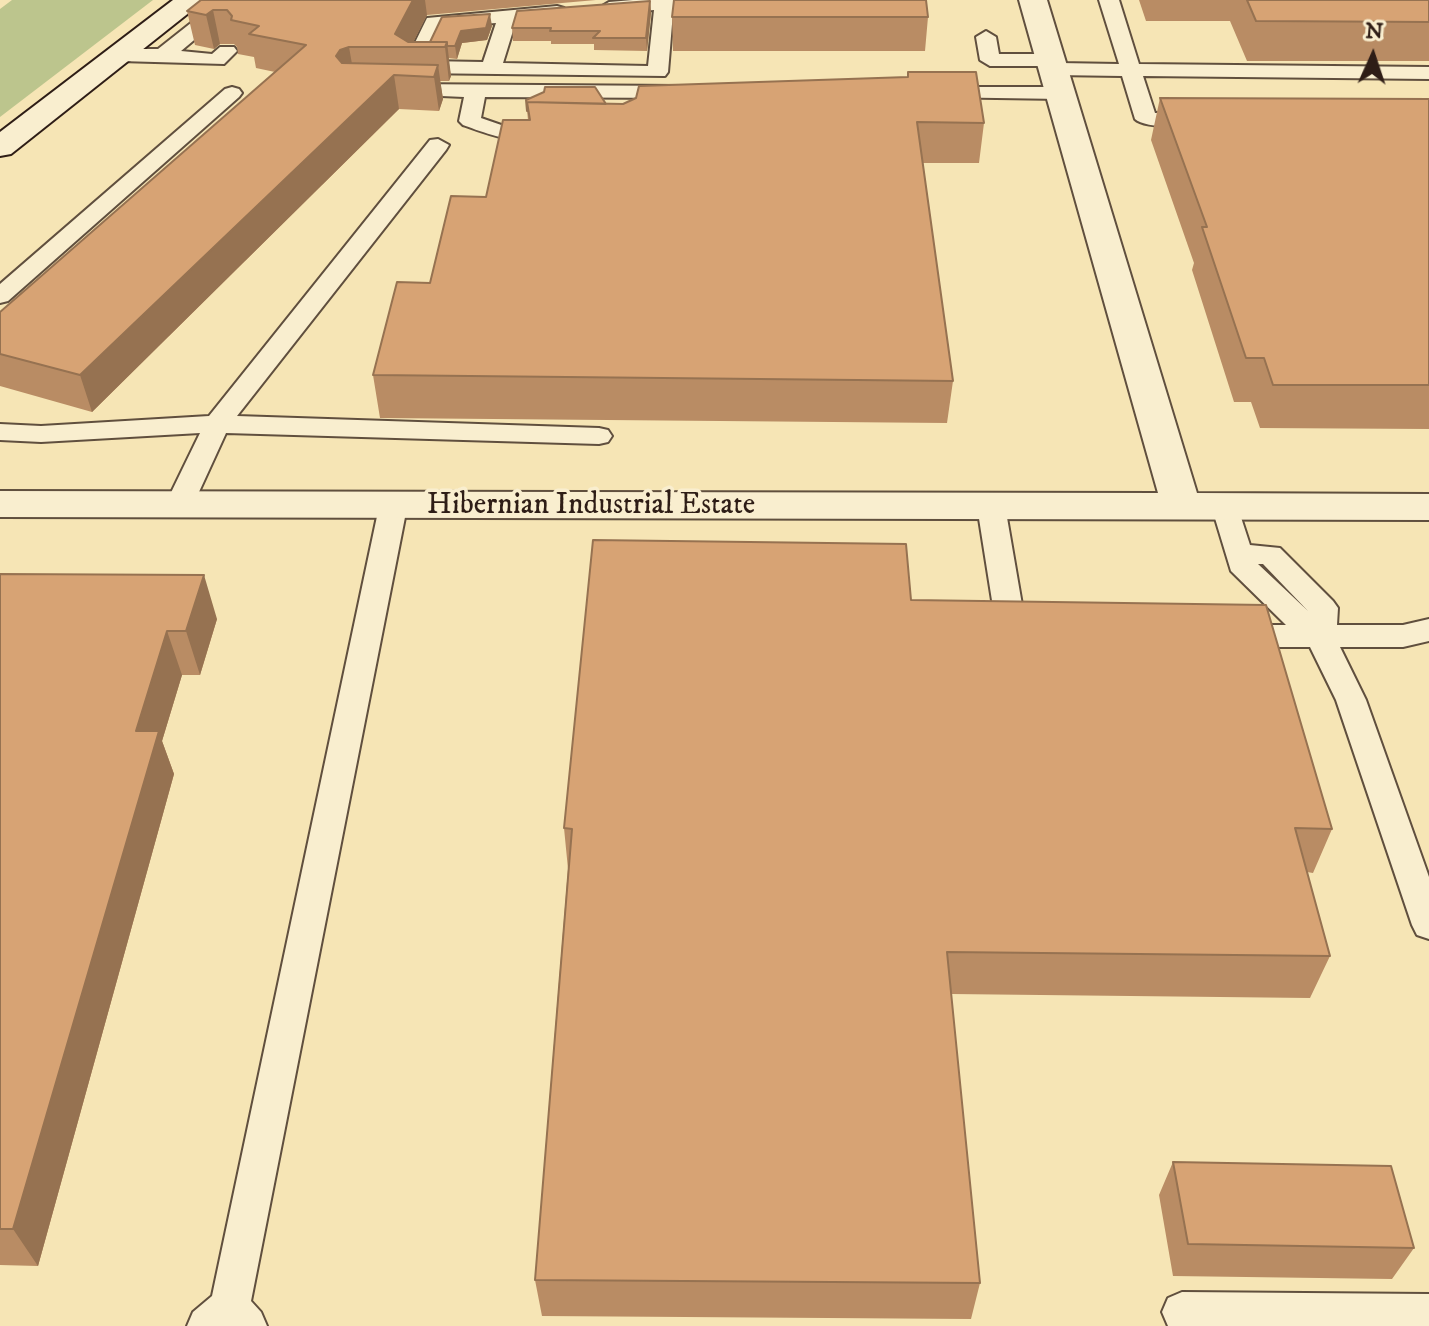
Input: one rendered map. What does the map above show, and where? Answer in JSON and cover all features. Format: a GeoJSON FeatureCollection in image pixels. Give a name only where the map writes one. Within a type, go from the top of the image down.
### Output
{"type":"FeatureCollection","features":[{"type":"Feature","properties":{"kind":"street"},"geometry":{"type":"LineString","coordinates":[[0,147],[191,0]]}},
{"type":"Feature","properties":{"kind":"street"},"geometry":{"type":"LineString","coordinates":[[1033,0],[1181,505]]}},
{"type":"Feature","properties":{"kind":"street","name":"Hibernian Industrial Estate"},"geometry":{"type":"LineString","coordinates":[[0,504],[1429,507]]}},
{"type":"Feature","properties":{"kind":"lane"},"geometry":{"type":"LineString","coordinates":[[163,55],[232,0]]}},
{"type":"Feature","properties":{"kind":"lane"},"geometry":{"type":"LineString","coordinates":[[1109,0],[1146,119],[1222,119]]}},
{"type":"Feature","properties":{"kind":"lane"},"geometry":{"type":"LineString","coordinates":[[664,2],[658,72],[413,67],[434,22],[664,2]]}},
{"type":"Feature","properties":{"kind":"lane"},"geometry":{"type":"LineString","coordinates":[[491,68],[508,16]]}},
{"type":"Feature","properties":{"kind":"lane"},"geometry":{"type":"LineString","coordinates":[[986,37],[994,85]]}},
{"type":"Feature","properties":{"kind":"lane"},"geometry":{"type":"LineString","coordinates":[[120,55],[217,60],[227,51]]}},
{"type":"Feature","properties":{"kind":"lane"},"geometry":{"type":"LineString","coordinates":[[990,60],[1055,74]]}},
{"type":"Feature","properties":{"kind":"lane"},"geometry":{"type":"LineString","coordinates":[[913,93],[1055,74],[1131,70],[1429,73]]}},
{"type":"Feature","properties":{"kind":"lane"},"geometry":{"type":"LineString","coordinates":[[385,90],[629,99],[694,92]]}},
{"type":"Feature","properties":{"kind":"lane"},"geometry":{"type":"LineString","coordinates":[[476,91],[470,121],[505,133],[565,134]]}},
{"type":"Feature","properties":{"kind":"lane"},"geometry":{"type":"LineString","coordinates":[[0,296],[232,93]]}},
{"type":"Feature","properties":{"kind":"lane"},"geometry":{"type":"LineString","coordinates":[[179,505],[217,424],[438,145]]}},
{"type":"Feature","properties":{"kind":"lane"},"geometry":{"type":"LineString","coordinates":[[0,432],[41,434],[217,424],[599,436]]}},
{"type":"Feature","properties":{"kind":"lane"},"geometry":{"type":"LineString","coordinates":[[1225,505],[1241,564],[1286,609],[1321,638],[1351,700],[1429,925]]}},
{"type":"Feature","properties":{"kind":"lane"},"geometry":{"type":"LineString","coordinates":[[991,506],[1012,632],[1058,632]]}},
{"type":"Feature","properties":{"kind":"lane"},"geometry":{"type":"LineString","coordinates":[[228,1320],[393,507]]}},
{"type":"Feature","properties":{"kind":"lane"},"geometry":{"type":"LineString","coordinates":[[1213,636],[1403,636],[1429,630]]}},
{"type":"Feature","properties":{"kind":"lane"},"geometry":{"type":"LineString","coordinates":[[1182,1312],[1429,1314]]}},
{"type":"Feature","properties":{"kind":"green space"},"geometry":{"type":"Polygon","coordinates":[[[12,0],[153,0],[0,117],[0,9],[12,0]]]}},
{"type":"Feature","properties":{"kind":"building"},"geometry":{"type":"Polygon","coordinates":[[[201,0],[413,0],[395,34],[408,42],[447,42],[445,47],[349,47],[340,50],[336,56],[342,63],[438,65],[434,77],[394,75],[80,375],[0,354],[0,312],[306,45],[249,34],[259,26],[231,20],[232,16],[227,10],[213,10],[206,15],[187,11],[201,0]]]}},
{"type":"Feature","properties":{"kind":"building"},"geometry":{"type":"Polygon","coordinates":[[[674,0],[926,0],[928,17],[672,17],[674,0]]]}},
{"type":"Feature","properties":{"kind":"building"},"geometry":{"type":"Polygon","coordinates":[[[1247,0],[1429,0],[1429,22],[1256,21],[1247,0]]]}},
{"type":"Feature","properties":{"kind":"building"},"geometry":{"type":"Polygon","coordinates":[[[650,1],[646,38],[593,38],[600,31],[512,28],[517,11],[650,1]]]}},
{"type":"Feature","properties":{"kind":"building"},"geometry":{"type":"Polygon","coordinates":[[[490,14],[486,28],[461,31],[455,46],[447,46],[447,42],[430,42],[442,17],[490,14]]]}},
{"type":"Feature","properties":{"kind":"building"},"geometry":{"type":"Polygon","coordinates":[[[908,72],[976,72],[984,123],[917,122],[953,381],[373,375],[397,282],[430,283],[451,196],[486,197],[503,120],[530,120],[527,102],[623,104],[636,98],[639,86],[908,77],[908,72]]]}},
{"type":"Feature","properties":{"kind":"building"},"geometry":{"type":"Polygon","coordinates":[[[545,87],[595,87],[606,104],[527,102],[527,111],[526,100],[544,92],[545,87]]]}},
{"type":"Feature","properties":{"kind":"building"},"geometry":{"type":"Polygon","coordinates":[[[1160,98],[1429,99],[1429,385],[1273,385],[1264,358],[1246,358],[1202,227],[1207,227],[1160,98]]]}},
{"type":"Feature","properties":{"kind":"building"},"geometry":{"type":"Polygon","coordinates":[[[593,540],[906,544],[911,600],[1266,605],[1332,829],[1295,828],[1330,956],[947,952],[980,1283],[535,1280],[572,829],[564,828],[593,540]]]}},
{"type":"Feature","properties":{"kind":"building"},"geometry":{"type":"Polygon","coordinates":[[[0,574],[204,575],[186,631],[167,631],[136,731],[159,731],[13,1229],[0,1229],[0,574]]]}},
{"type":"Feature","properties":{"kind":"building"},"geometry":{"type":"Polygon","coordinates":[[[1173,1162],[1391,1166],[1414,1248],[1188,1244],[1173,1162]]]}}]}
